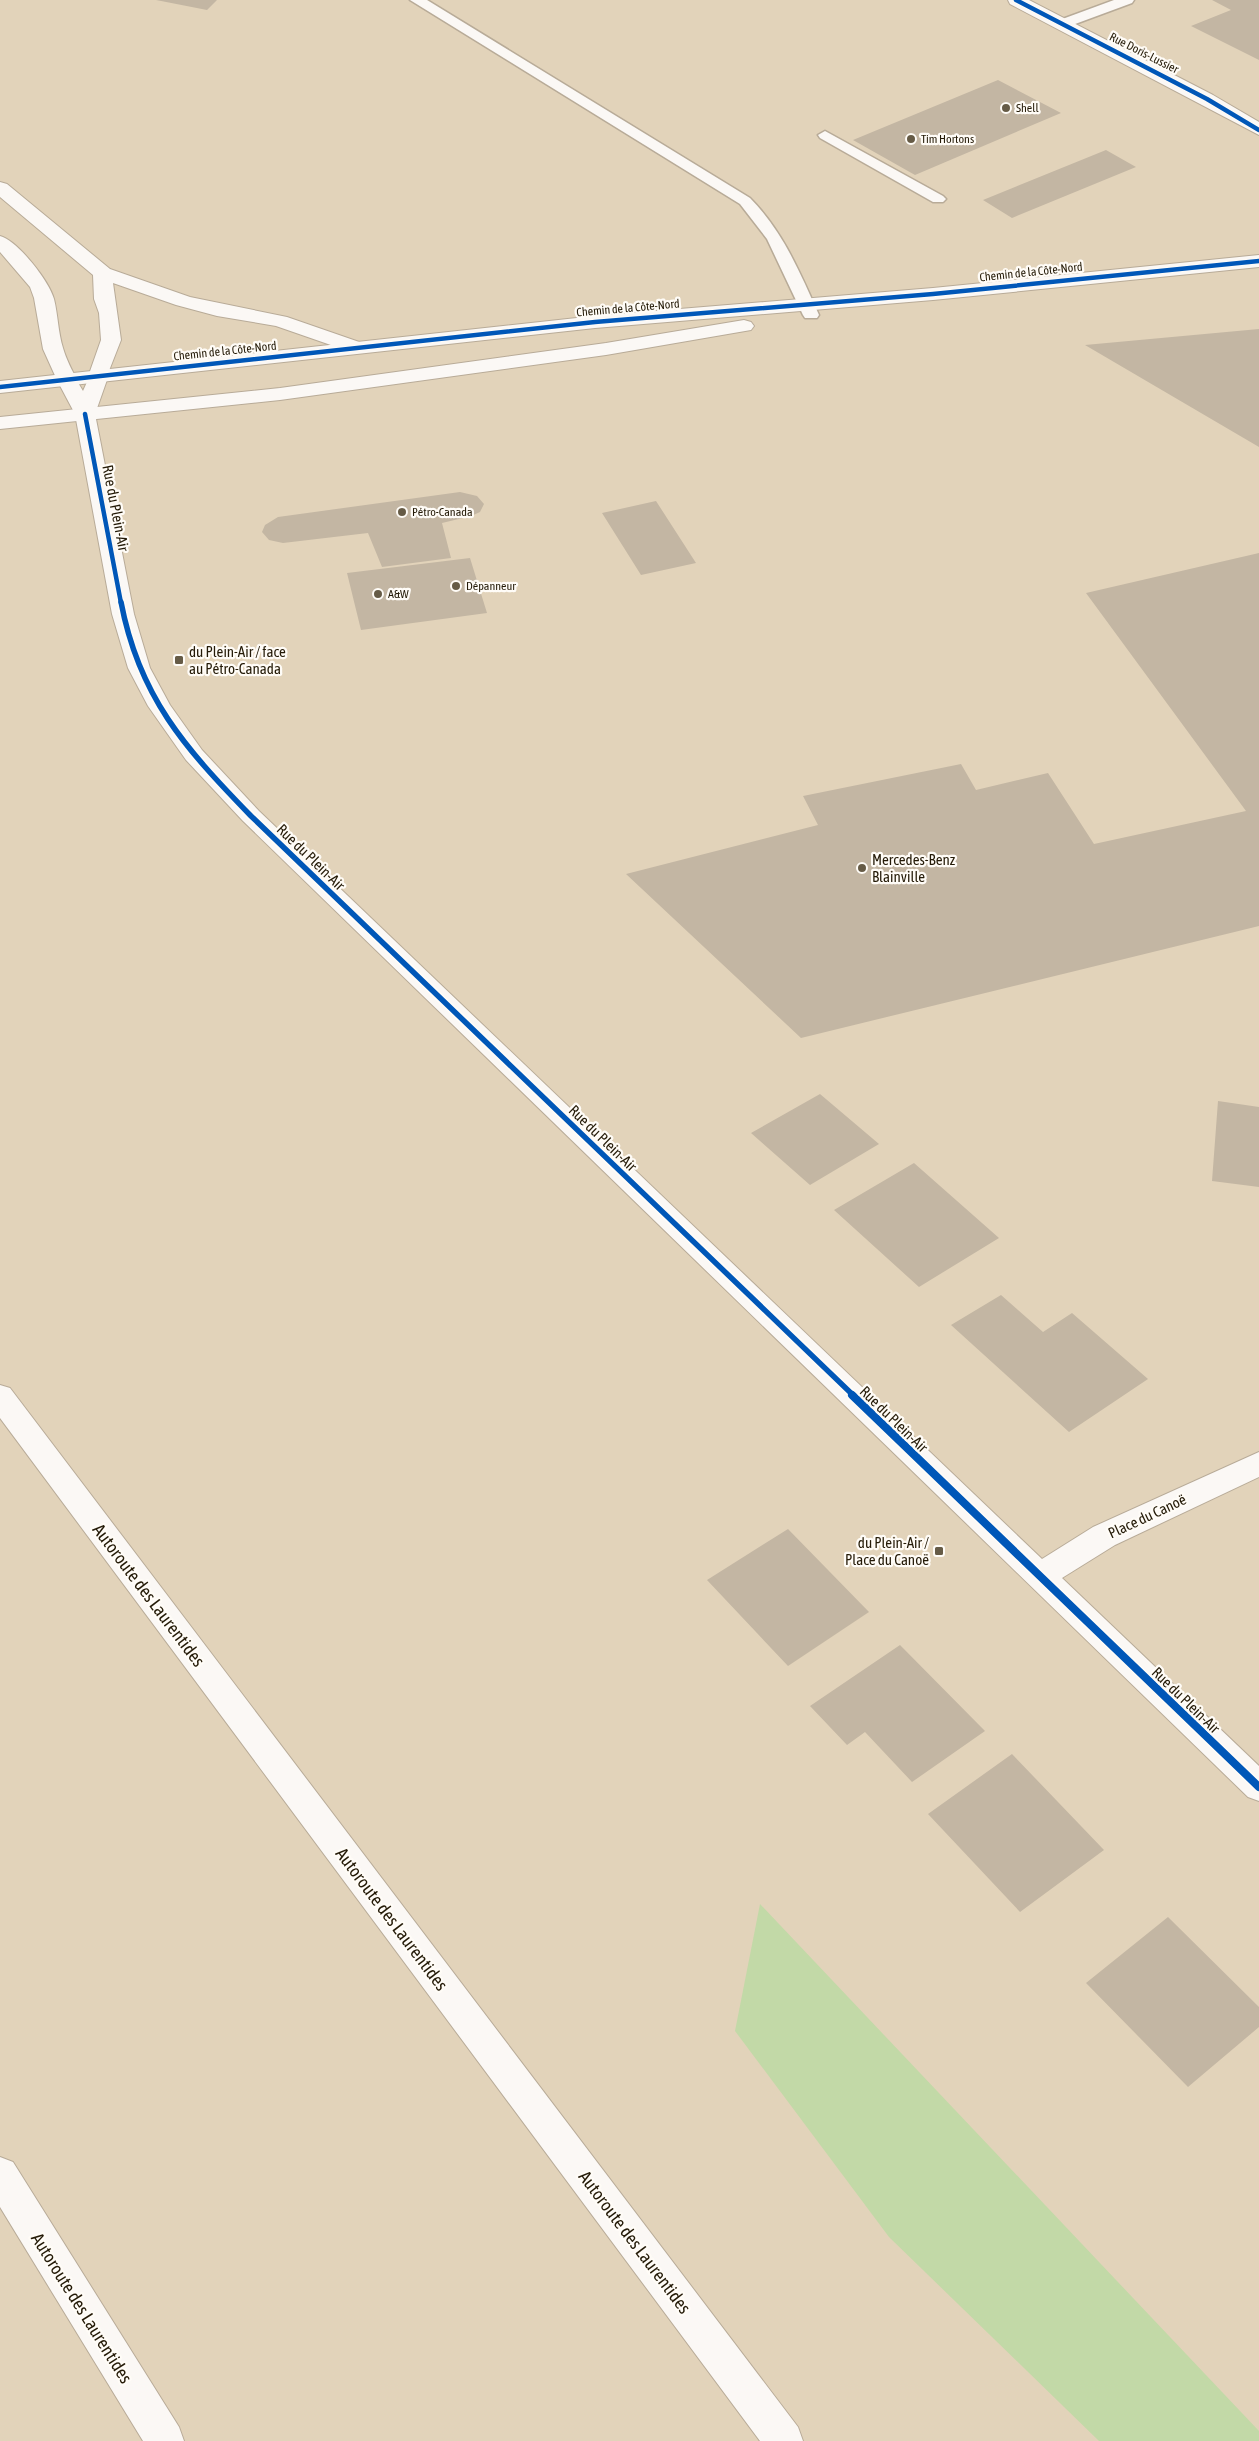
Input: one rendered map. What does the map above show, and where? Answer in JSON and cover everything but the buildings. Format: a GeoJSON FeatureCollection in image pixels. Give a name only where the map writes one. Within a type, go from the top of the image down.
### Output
{"type":"FeatureCollection","features":[{"type":"Feature","properties":{"kind":"main road","name":"Rue Doris-Lussier"},"geometry":{"type":"LineString","coordinates":[[1016,0],[1221,107],[1259,130]]}},
{"type":"Feature","properties":{"kind":"main road"},"geometry":{"type":"LineString","coordinates":[[0,188],[103,272],[184,301],[217,310],[280,321],[358,348]]}},
{"type":"Feature","properties":{"kind":"main road","name":"Rue du Plein-Air"},"geometry":{"type":"LineString","coordinates":[[0,242],[15,256],[39,286],[44,298],[53,349],[85,414],[131,642],[147,687],[194,755],[251,816],[1259,1787]]}},
{"type":"Feature","properties":{"kind":"main road","name":"Chemin de la Côte-Nord"},"geometry":{"type":"LineString","coordinates":[[0,423],[280,394],[463,370],[606,349],[808,310],[933,294],[1259,261]]}},
{"type":"Feature","properties":{"kind":"main road"},"geometry":{"type":"LineString","coordinates":[[85,414],[111,340],[109,314],[104,300],[103,272]]}},
{"type":"Feature","properties":{"kind":"main road","name":"Chemin de la Côte-Nord"},"geometry":{"type":"LineString","coordinates":[[0,387],[595,322],[808,310]]}},
{"type":"Feature","properties":{"kind":"main road","name":"Autoroute des Laurentides"},"geometry":{"type":"LineString","coordinates":[[0,1396],[784,2441]]}},
{"type":"Feature","properties":{"kind":"main road","name":"Place du Canoë"},"geometry":{"type":"LineString","coordinates":[[1039,1576],[1104,1536],[1259,1464]]}},
{"type":"Feature","properties":{"kind":"main road","name":"Autoroute des Laurentides"},"geometry":{"type":"LineString","coordinates":[[0,2174],[165,2441]]}},
{"type":"Feature","properties":{"kind":"lane"},"geometry":{"type":"LineString","coordinates":[[417,0],[745,201],[758,212],[767,226],[808,310]]}},
{"type":"Feature","properties":{"kind":"lane"},"geometry":{"type":"LineString","coordinates":[[1062,24],[1127,0]]}},
{"type":"Feature","properties":{"kind":"lane"},"geometry":{"type":"LineString","coordinates":[[825,135],[938,198]]}},
{"type":"Feature","properties":{"kind":"green space"},"geometry":{"type":"Polygon","coordinates":[[[760,1904],[1259,2431],[1259,2441],[1099,2441],[889,2237],[735,2031],[760,1904]]]}},
{"type":"Feature","properties":{"kind":"cycle path"},"geometry":{"type":"LineString","coordinates":[[1016,0],[1207,99],[1259,130]]}},
{"type":"Feature","properties":{"kind":"cycle path"},"geometry":{"type":"LineString","coordinates":[[0,387],[595,322],[933,294],[1259,261]]}},
{"type":"Feature","properties":{"kind":"cycle path"},"geometry":{"type":"LineString","coordinates":[[85,414],[122,608],[134,656],[157,704],[168,722],[194,755],[251,816],[1259,1787]]}},
{"type":"Feature","properties":{"kind":"place","name":"Shell"},"geometry":{"type":"Point","coordinates":[1006,108]}},
{"type":"Feature","properties":{"kind":"place","name":"Tim Hortons"},"geometry":{"type":"Point","coordinates":[911,139]}},
{"type":"Feature","properties":{"kind":"place","name":"Pétro-Canada"},"geometry":{"type":"Point","coordinates":[402,512]}},
{"type":"Feature","properties":{"kind":"place","name":"Dépanneur"},"geometry":{"type":"Point","coordinates":[456,586]}},
{"type":"Feature","properties":{"kind":"place","name":"A&W"},"geometry":{"type":"Point","coordinates":[378,594]}},
{"type":"Feature","properties":{"kind":"place","name":"du Plein-Air / face au Pétro-Canada"},"geometry":{"type":"Point","coordinates":[179,660]}},
{"type":"Feature","properties":{"kind":"place","name":"Mercedes-Benz Blainville"},"geometry":{"type":"Point","coordinates":[862,868]}},
{"type":"Feature","properties":{"kind":"place","name":"du Plein-Air / Place du Canoë"},"geometry":{"type":"Point","coordinates":[939,1551]}}]}
